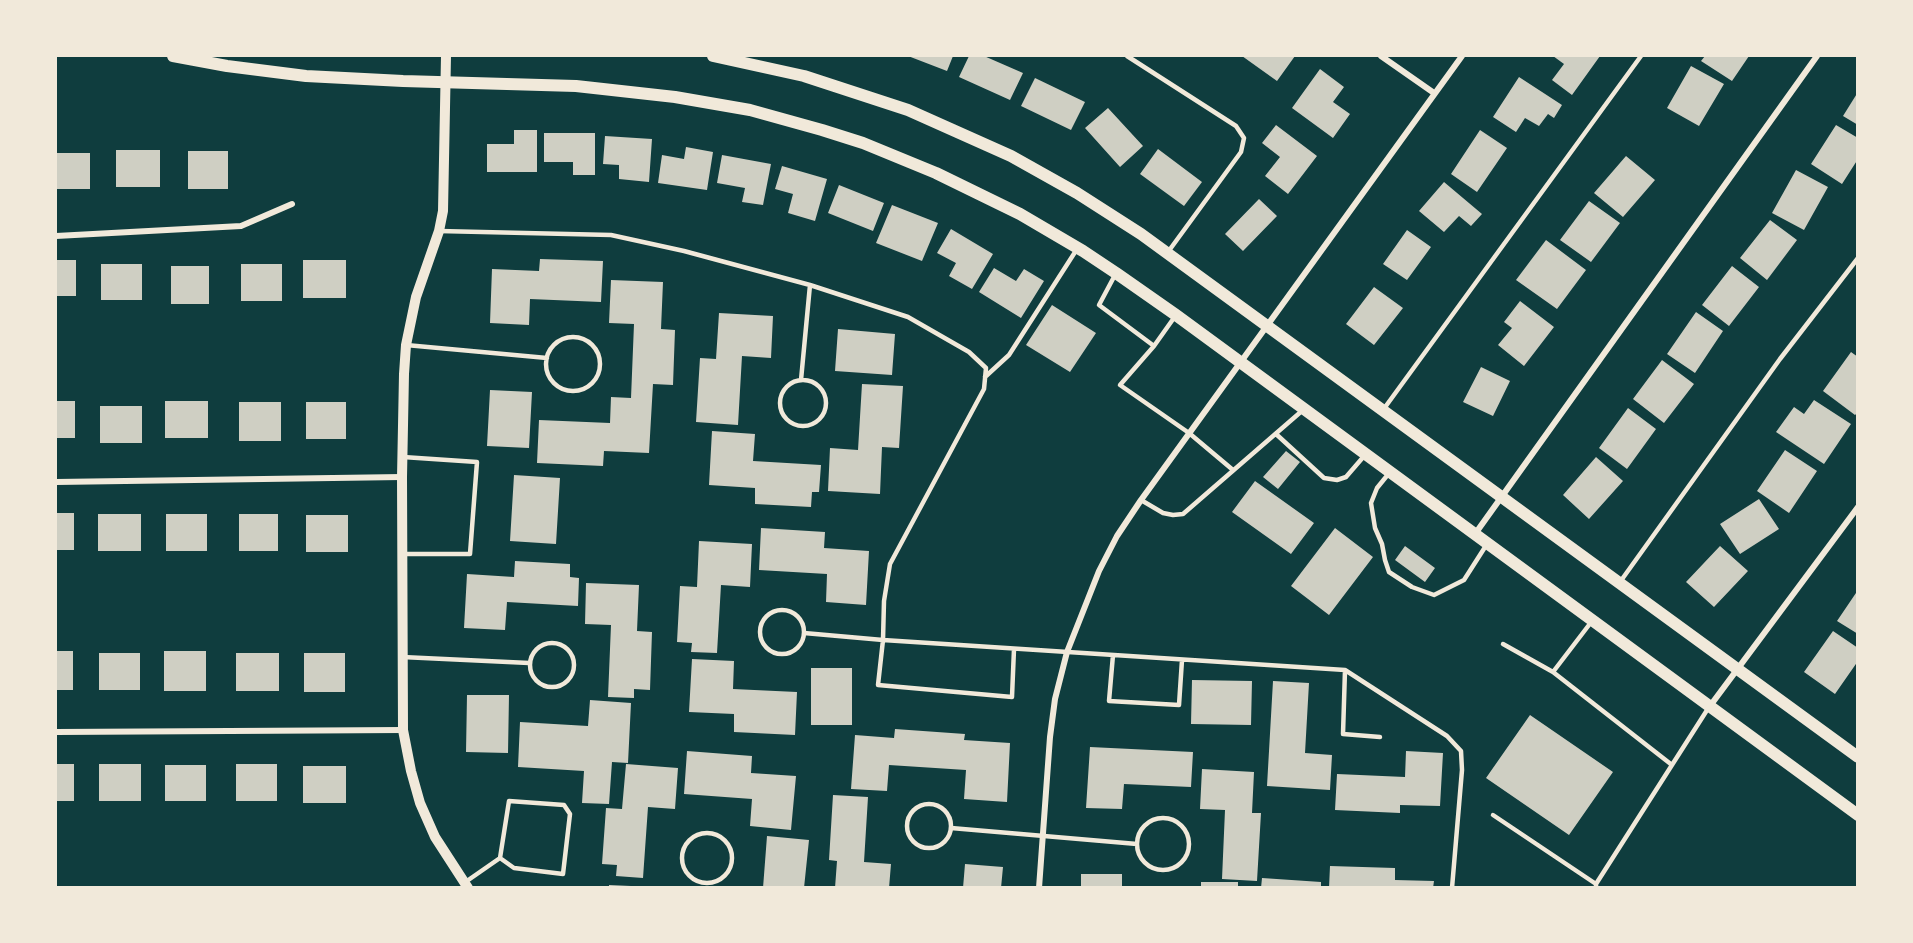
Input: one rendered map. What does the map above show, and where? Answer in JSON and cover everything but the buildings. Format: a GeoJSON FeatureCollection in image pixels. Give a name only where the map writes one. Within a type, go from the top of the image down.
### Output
{"type":"FeatureCollection","features":[{"type":"Feature","properties":{"kind":"main road"},"geometry":{"type":"LineString","coordinates":[[172,56],[227,66],[306,75],[546,84],[639,92],[710,102],[787,119],[863,143],[936,173],[1020,214],[1116,273],[1857,815]]}},
{"type":"Feature","properties":{"kind":"main road"},"geometry":{"type":"LineString","coordinates":[[713,56],[804,76],[874,98],[941,124],[1045,174],[1167,253],[1857,755]]}},
{"type":"Feature","properties":{"kind":"street"},"geometry":{"type":"LineString","coordinates":[[446,56],[444,189],[439,231],[416,297],[406,345],[404,374],[403,730],[420,803],[435,837],[466,885]]}},
{"type":"Feature","properties":{"kind":"street"},"geometry":{"type":"LineString","coordinates":[[1381,56],[1434,93]]}},
{"type":"Feature","properties":{"kind":"street"},"geometry":{"type":"LineString","coordinates":[[1039,888],[1055,699],[1067,652],[1099,571],[1117,536],[1141,500],[1462,56]]}},
{"type":"Feature","properties":{"kind":"street"},"geometry":{"type":"LineString","coordinates":[[1475,535],[1817,56]]}},
{"type":"Feature","properties":{"kind":"street"},"geometry":{"type":"LineString","coordinates":[[56,236],[242,226],[292,204]]}},
{"type":"Feature","properties":{"kind":"street"},"geometry":{"type":"LineString","coordinates":[[56,482],[402,477]]}},
{"type":"Feature","properties":{"kind":"street"},"geometry":{"type":"LineString","coordinates":[[1709,706],[1857,507]]}},
{"type":"Feature","properties":{"kind":"street"},"geometry":{"type":"LineString","coordinates":[[56,732],[403,730]]}},
{"type":"Feature","properties":{"kind":"lane"},"geometry":{"type":"LineString","coordinates":[[1127,56],[1236,126],[1244,138],[1241,152],[1167,253]]}},
{"type":"Feature","properties":{"kind":"lane"},"geometry":{"type":"LineString","coordinates":[[1383,410],[1641,56]]}},
{"type":"Feature","properties":{"kind":"lane"},"geometry":{"type":"LineString","coordinates":[[439,231],[611,236],[684,251],[810,285],[908,317],[969,352],[986,368],[984,389],[890,564],[884,601],[878,685],[1012,697],[1014,649]]}},
{"type":"Feature","properties":{"kind":"lane"},"geometry":{"type":"LineString","coordinates":[[985,377],[1009,355],[1078,248]]}},
{"type":"Feature","properties":{"kind":"lane"},"geometry":{"type":"LineString","coordinates":[[1619,583],[1773,369],[1857,258]]}},
{"type":"Feature","properties":{"kind":"lane"},"geometry":{"type":"LineString","coordinates":[[1116,273],[1099,305],[1154,346]]}},
{"type":"Feature","properties":{"kind":"lane"},"geometry":{"type":"LineString","coordinates":[[801,380],[810,285]]}},
{"type":"Feature","properties":{"kind":"lane"},"geometry":{"type":"LineString","coordinates":[[1176,315],[1154,346],[1120,385],[1189,433],[1233,470]]}},
{"type":"Feature","properties":{"kind":"lane"},"geometry":{"type":"LineString","coordinates":[[564,338],[583,339],[597,350],[600,359],[598,376],[585,388],[569,391],[554,383],[549,375],[547,358],[550,350],[564,338]]}},
{"type":"Feature","properties":{"kind":"lane"},"geometry":{"type":"LineString","coordinates":[[406,345],[547,358]]}},
{"type":"Feature","properties":{"kind":"lane"},"geometry":{"type":"LineString","coordinates":[[801,380],[816,384],[821,389],[826,403],[820,417],[807,425],[792,423],[782,413],[780,406],[782,391],[787,385],[801,380]]}},
{"type":"Feature","properties":{"kind":"lane"},"geometry":{"type":"LineString","coordinates":[[1141,500],[1163,513],[1183,514],[1304,410]]}},
{"type":"Feature","properties":{"kind":"lane"},"geometry":{"type":"LineString","coordinates":[[1276,434],[1324,478],[1337,480],[1346,477],[1365,454]]}},
{"type":"Feature","properties":{"kind":"lane"},"geometry":{"type":"LineString","coordinates":[[402,554],[470,554],[477,462],[403,457]]}},
{"type":"Feature","properties":{"kind":"lane"},"geometry":{"type":"LineString","coordinates":[[1390,472],[1377,488],[1371,503],[1375,528],[1382,544],[1389,572],[1412,587],[1434,595],[1464,580],[1487,544]]}},
{"type":"Feature","properties":{"kind":"lane"},"geometry":{"type":"LineString","coordinates":[[780,610],[794,614],[800,619],[804,633],[799,646],[794,651],[780,655],[766,649],[759,636],[759,629],[766,616],[780,610]]}},
{"type":"Feature","properties":{"kind":"lane"},"geometry":{"type":"LineString","coordinates":[[1552,672],[1592,621]]}},
{"type":"Feature","properties":{"kind":"lane"},"geometry":{"type":"LineString","coordinates":[[804,633],[1345,670],[1447,736],[1461,751],[1462,770],[1452,888]]}},
{"type":"Feature","properties":{"kind":"lane"},"geometry":{"type":"LineString","coordinates":[[555,643],[562,645],[572,656],[574,670],[566,682],[552,688],[545,687],[533,678],[529,663],[531,656],[541,646],[555,643]]}},
{"type":"Feature","properties":{"kind":"lane"},"geometry":{"type":"LineString","coordinates":[[1503,644],[1552,672],[1672,765]]}},
{"type":"Feature","properties":{"kind":"lane"},"geometry":{"type":"LineString","coordinates":[[1113,655],[1109,701],[1179,705],[1182,660]]}},
{"type":"Feature","properties":{"kind":"lane"},"geometry":{"type":"LineString","coordinates":[[402,657],[529,663]]}},
{"type":"Feature","properties":{"kind":"lane"},"geometry":{"type":"LineString","coordinates":[[1345,670],[1343,734],[1380,737]]}},
{"type":"Feature","properties":{"kind":"lane"},"geometry":{"type":"LineString","coordinates":[[1493,815],[1596,886],[1709,706]]}},
{"type":"Feature","properties":{"kind":"lane"},"geometry":{"type":"LineString","coordinates":[[466,885],[500,858],[509,801],[564,806],[570,814],[563,873],[514,868],[500,858]]}},
{"type":"Feature","properties":{"kind":"lane"},"geometry":{"type":"LineString","coordinates":[[929,805],[943,809],[951,828],[945,841],[932,848],[918,846],[912,841],[907,827],[908,820],[916,808],[929,805]]}},
{"type":"Feature","properties":{"kind":"lane"},"geometry":{"type":"LineString","coordinates":[[1158,818],[1167,818],[1182,826],[1190,842],[1186,858],[1173,869],[1165,870],[1148,866],[1142,860],[1137,844],[1138,836],[1143,828],[1158,818]]}},
{"type":"Feature","properties":{"kind":"lane"},"geometry":{"type":"LineString","coordinates":[[951,828],[1137,844]]}},
{"type":"Feature","properties":{"kind":"lane"},"geometry":{"type":"LineString","coordinates":[[703,833],[711,833],[726,842],[731,849],[731,866],[720,879],[703,885],[689,876],[682,862],[682,855],[688,841],[703,833]]}}]}
